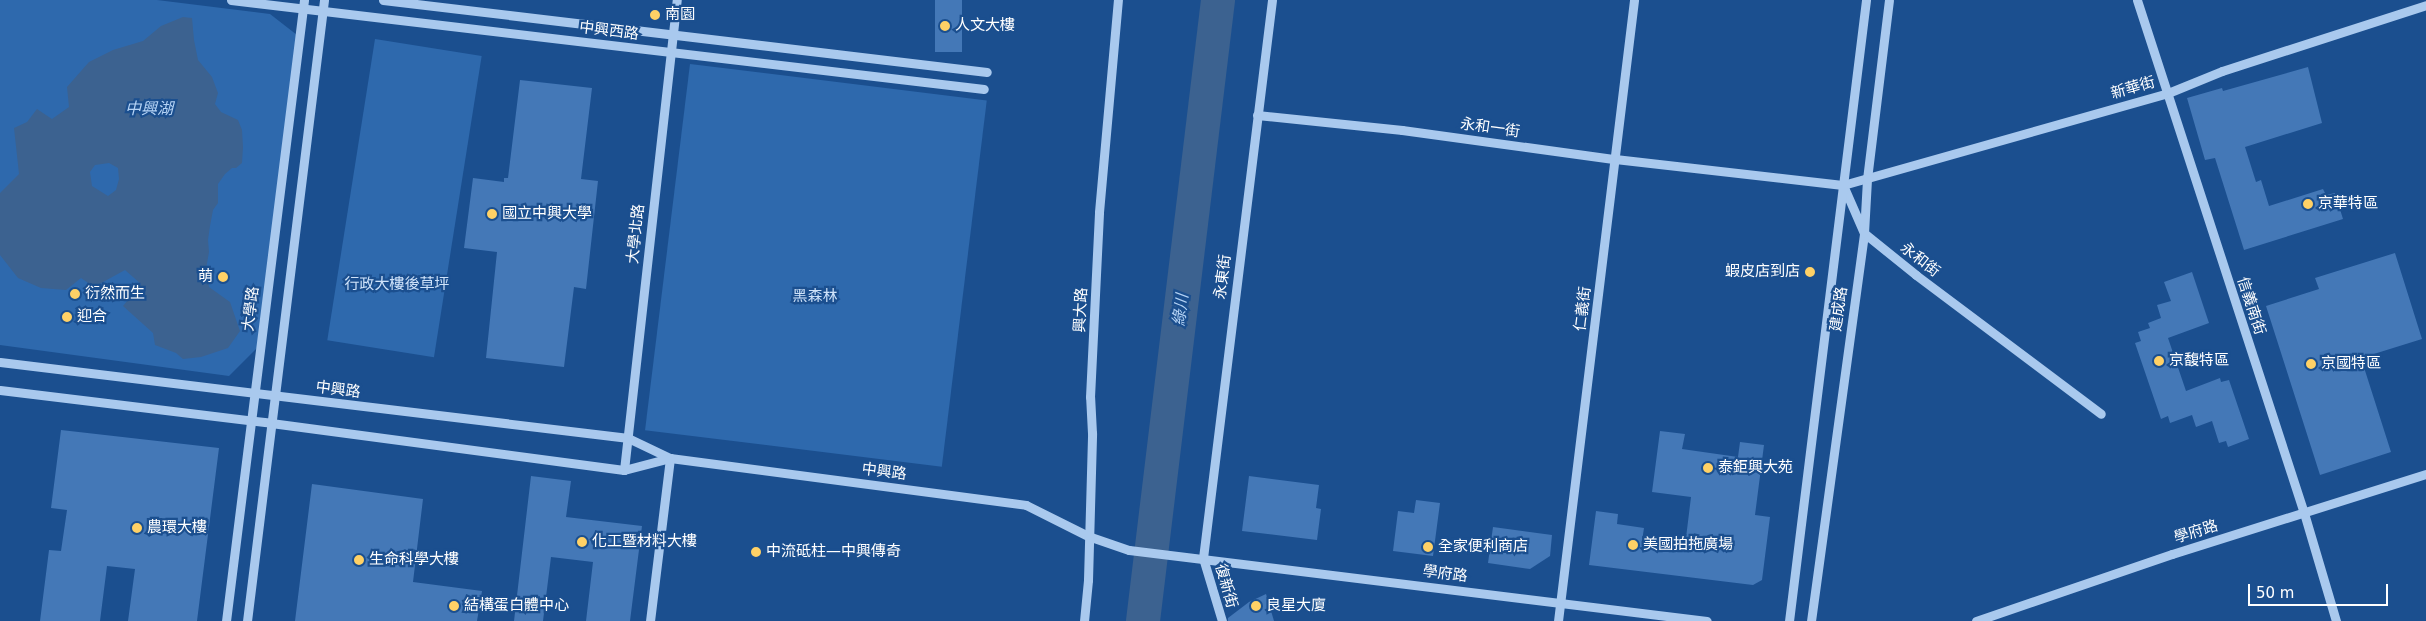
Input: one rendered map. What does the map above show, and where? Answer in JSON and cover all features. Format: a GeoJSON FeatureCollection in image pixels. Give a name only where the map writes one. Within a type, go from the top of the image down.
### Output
{"type":"FeatureCollection","features":[{"type":"Feature","properties":{"kind":"street","name":"中興西路"},"geometry":{"type":"LineString","coordinates":[[231,0],[303,4],[323,11],[984,89]]}},
{"type":"Feature","properties":{"kind":"street"},"geometry":{"type":"LineString","coordinates":[[247,621],[324,0]]}},
{"type":"Feature","properties":{"kind":"street","name":"中興西路"},"geometry":{"type":"LineString","coordinates":[[383,0],[987,72]]}},
{"type":"Feature","properties":{"kind":"street","name":"大學北路"},"geometry":{"type":"LineString","coordinates":[[624,470],[677,0]]}},
{"type":"Feature","properties":{"kind":"street","name":"興大路"},"geometry":{"type":"LineString","coordinates":[[1084,621],[1088,580],[1092,433],[1090,398],[1099,212],[1118,0]]}},
{"type":"Feature","properties":{"kind":"street","name":"永東街"},"geometry":{"type":"LineString","coordinates":[[1203,558],[1272,0]]}},
{"type":"Feature","properties":{"kind":"street","name":"仁義街"},"geometry":{"type":"LineString","coordinates":[[1558,621],[1634,0]]}},
{"type":"Feature","properties":{"kind":"street","name":"建成路"},"geometry":{"type":"LineString","coordinates":[[1789,621],[1866,0]]}},
{"type":"Feature","properties":{"kind":"street","name":"建成路"},"geometry":{"type":"LineString","coordinates":[[1811,621],[1864,232],[1867,179],[1889,0]]}},
{"type":"Feature","properties":{"kind":"street","name":"信義南街"},"geometry":{"type":"LineString","coordinates":[[2138,0],[2304,513],[2336,621]]}},
{"type":"Feature","properties":{"kind":"street","name":"大學路"},"geometry":{"type":"LineString","coordinates":[[226,621],[303,4]]}},
{"type":"Feature","properties":{"kind":"street","name":"新華街"},"geometry":{"type":"LineString","coordinates":[[1843,185],[2168,93],[2222,71],[2426,5]]}},
{"type":"Feature","properties":{"kind":"street","name":"永和一街"},"geometry":{"type":"LineString","coordinates":[[1257,115],[1402,130],[1615,159],[1843,185]]}},
{"type":"Feature","properties":{"kind":"street","name":"永和街"},"geometry":{"type":"LineString","coordinates":[[1843,185],[1864,232],[1916,275],[2100,414]]}},
{"type":"Feature","properties":{"kind":"street","name":"中興路"},"geometry":{"type":"LineString","coordinates":[[0,362],[628,438],[670,458],[1026,505],[1088,536]]}},
{"type":"Feature","properties":{"kind":"street","name":"中興路"},"geometry":{"type":"LineString","coordinates":[[0,390],[271,423],[624,470],[670,458]]}},
{"type":"Feature","properties":{"kind":"street"},"geometry":{"type":"LineString","coordinates":[[650,621],[670,458]]}},
{"type":"Feature","properties":{"kind":"street","name":"學府路"},"geometry":{"type":"LineString","coordinates":[[1976,621],[2172,554],[2426,474]]}},
{"type":"Feature","properties":{"kind":"street","name":"學府路"},"geometry":{"type":"LineString","coordinates":[[1088,536],[1129,550],[1708,621]]}},
{"type":"Feature","properties":{"kind":"street","name":"復新街"},"geometry":{"type":"LineString","coordinates":[[1203,558],[1222,621]]}},
{"type":"Feature","properties":{"kind":"green space"},"geometry":{"type":"Polygon","coordinates":[[[0,0],[157,0],[270,14],[297,35],[260,345],[229,376],[0,345],[0,0]]]}},
{"type":"Feature","properties":{"kind":"green space","name":"行政大樓後草坪"},"geometry":{"type":"Polygon","coordinates":[[[375,39],[482,56],[434,357],[327,340],[375,39]]]}},
{"type":"Feature","properties":{"kind":"green space","name":"黑森林"},"geometry":{"type":"Polygon","coordinates":[[[690,64],[987,100],[942,467],[645,430],[690,64]]]}},
{"type":"Feature","properties":{"kind":"water","name":"中興湖"},"geometry":{"type":"Polygon","coordinates":[[[183,17],[192,18],[198,60],[212,77],[218,93],[215,104],[221,112],[238,120],[242,130],[242,163],[225,174],[218,184],[218,203],[213,210],[210,226],[206,269],[209,287],[230,302],[240,331],[228,348],[201,357],[183,359],[176,353],[155,345],[153,333],[123,306],[141,284],[125,270],[94,287],[81,278],[66,290],[41,288],[18,278],[0,255],[0,193],[19,174],[14,128],[27,122],[37,109],[52,119],[69,107],[67,87],[89,62],[113,50],[143,41],[161,26],[183,17]],[[109,163],[95,165],[90,172],[92,186],[108,196],[116,190],[119,179],[118,168],[109,163]]]}},
{"type":"Feature","properties":{"kind":"building","name":"人文大樓"},"geometry":{"type":"Polygon","coordinates":[[[935,0],[962,0],[962,52],[935,52],[935,0]]]}},
{"type":"Feature","properties":{"kind":"building"},"geometry":{"type":"Polygon","coordinates":[[[2308,67],[2322,123],[2245,147],[2256,182],[2261,180],[2269,206],[2323,189],[2326,195],[2335,193],[2343,219],[2244,250],[2215,158],[2205,160],[2187,98],[2222,88],[2223,91],[2308,67]]]}},
{"type":"Feature","properties":{"kind":"building"},"geometry":{"type":"Polygon","coordinates":[[[520,80],[592,88],[581,179],[598,181],[586,289],[574,287],[564,367],[486,358],[497,252],[464,248],[473,178],[504,182],[504,178],[508,178],[520,80]]]}},
{"type":"Feature","properties":{"kind":"building","name":"京國特區"},"geometry":{"type":"Polygon","coordinates":[[[2395,253],[2422,339],[2361,358],[2391,452],[2320,475],[2266,306],[2319,289],[2315,278],[2395,253]]]}},
{"type":"Feature","properties":{"kind":"building","name":"京馥特區"},"geometry":{"type":"Polygon","coordinates":[[[2192,272],[2209,323],[2168,338],[2186,391],[2220,378],[2221,382],[2229,380],[2249,439],[2228,447],[2226,441],[2219,443],[2212,421],[2196,427],[2192,415],[2170,423],[2168,416],[2161,419],[2135,343],[2141,341],[2138,332],[2150,328],[2148,323],[2161,318],[2157,305],[2171,301],[2164,282],[2192,272]]]}},
{"type":"Feature","properties":{"kind":"building","name":"農環大樓"},"geometry":{"type":"Polygon","coordinates":[[[61,430],[219,448],[197,621],[128,621],[135,569],[107,566],[100,621],[40,621],[49,550],[61,551],[67,510],[51,508],[61,430]]]}},
{"type":"Feature","properties":{"kind":"building"},"geometry":{"type":"Polygon","coordinates":[[[1660,431],[1685,434],[1682,449],[1738,457],[1740,442],[1764,445],[1755,515],[1770,517],[1762,580],[1753,585],[1589,565],[1596,511],[1618,514],[1617,524],[1644,528],[1642,541],[1685,546],[1691,497],[1652,492],[1660,431]]]}},
{"type":"Feature","properties":{"kind":"building","name":"化工暨材料大樓"},"geometry":{"type":"Polygon","coordinates":[[[531,476],[571,481],[566,517],[642,526],[630,621],[586,621],[593,562],[551,557],[543,621],[514,621],[531,476]]]}},
{"type":"Feature","properties":{"kind":"building"},"geometry":{"type":"Polygon","coordinates":[[[1249,476],[1319,485],[1316,508],[1321,509],[1317,540],[1242,531],[1249,476]]]}},
{"type":"Feature","properties":{"kind":"building","name":"生命科學大樓"},"geometry":{"type":"Polygon","coordinates":[[[312,484],[423,499],[413,582],[482,591],[477,621],[295,621],[312,484]]]}},
{"type":"Feature","properties":{"kind":"building"},"geometry":{"type":"Polygon","coordinates":[[[1416,500],[1440,503],[1433,556],[1393,551],[1398,511],[1414,513],[1416,500]]]}},
{"type":"Feature","properties":{"kind":"building"},"geometry":{"type":"Polygon","coordinates":[[[1493,527],[1552,535],[1550,556],[1530,569],[1488,563],[1493,527]]]}},
{"type":"Feature","properties":{"kind":"building","name":"良星大廈"},"geometry":{"type":"Polygon","coordinates":[[[1266,594],[1274,621],[1228,621],[1228,618],[1249,602],[1266,594]]]}},
{"type":"Feature","properties":{"kind":"waterway","name":"綠川"},"geometry":{"type":"LineString","coordinates":[[1143,621],[1218,0]]}},
{"type":"Feature","properties":{"kind":"place","name":"南園"},"geometry":{"type":"Point","coordinates":[655,15]}},
{"type":"Feature","properties":{"kind":"place","name":"人文大樓"},"geometry":{"type":"Point","coordinates":[945,26]}},
{"type":"Feature","properties":{"kind":"place","name":"京華特區"},"geometry":{"type":"Point","coordinates":[2308,204]}},
{"type":"Feature","properties":{"kind":"place","name":"國立中興大學"},"geometry":{"type":"Point","coordinates":[492,214]}},
{"type":"Feature","properties":{"kind":"place","name":"蝦皮店到店"},"geometry":{"type":"Point","coordinates":[1810,272]}},
{"type":"Feature","properties":{"kind":"place","name":"萌"},"geometry":{"type":"Point","coordinates":[223,277]}},
{"type":"Feature","properties":{"kind":"place","name":"衍然而生"},"geometry":{"type":"Point","coordinates":[75,294]}},
{"type":"Feature","properties":{"kind":"place","name":"迎合"},"geometry":{"type":"Point","coordinates":[67,317]}},
{"type":"Feature","properties":{"kind":"place","name":"京馥特區"},"geometry":{"type":"Point","coordinates":[2159,361]}},
{"type":"Feature","properties":{"kind":"place","name":"京國特區"},"geometry":{"type":"Point","coordinates":[2311,364]}},
{"type":"Feature","properties":{"kind":"place","name":"泰鉅興大苑"},"geometry":{"type":"Point","coordinates":[1708,468]}},
{"type":"Feature","properties":{"kind":"place","name":"農環大樓"},"geometry":{"type":"Point","coordinates":[137,528]}},
{"type":"Feature","properties":{"kind":"place","name":"化工暨材料大樓"},"geometry":{"type":"Point","coordinates":[582,542]}},
{"type":"Feature","properties":{"kind":"place","name":"美國拍拖廣場"},"geometry":{"type":"Point","coordinates":[1633,545]}},
{"type":"Feature","properties":{"kind":"place","name":"全家便利商店"},"geometry":{"type":"Point","coordinates":[1428,547]}},
{"type":"Feature","properties":{"kind":"place","name":"中流砥柱—中興傳奇"},"geometry":{"type":"Point","coordinates":[756,552]}},
{"type":"Feature","properties":{"kind":"place","name":"生命科學大樓"},"geometry":{"type":"Point","coordinates":[359,560]}},
{"type":"Feature","properties":{"kind":"place","name":"結構蛋白體中心"},"geometry":{"type":"Point","coordinates":[454,606]}},
{"type":"Feature","properties":{"kind":"place","name":"良星大廈"},"geometry":{"type":"Point","coordinates":[1256,606]}}]}
